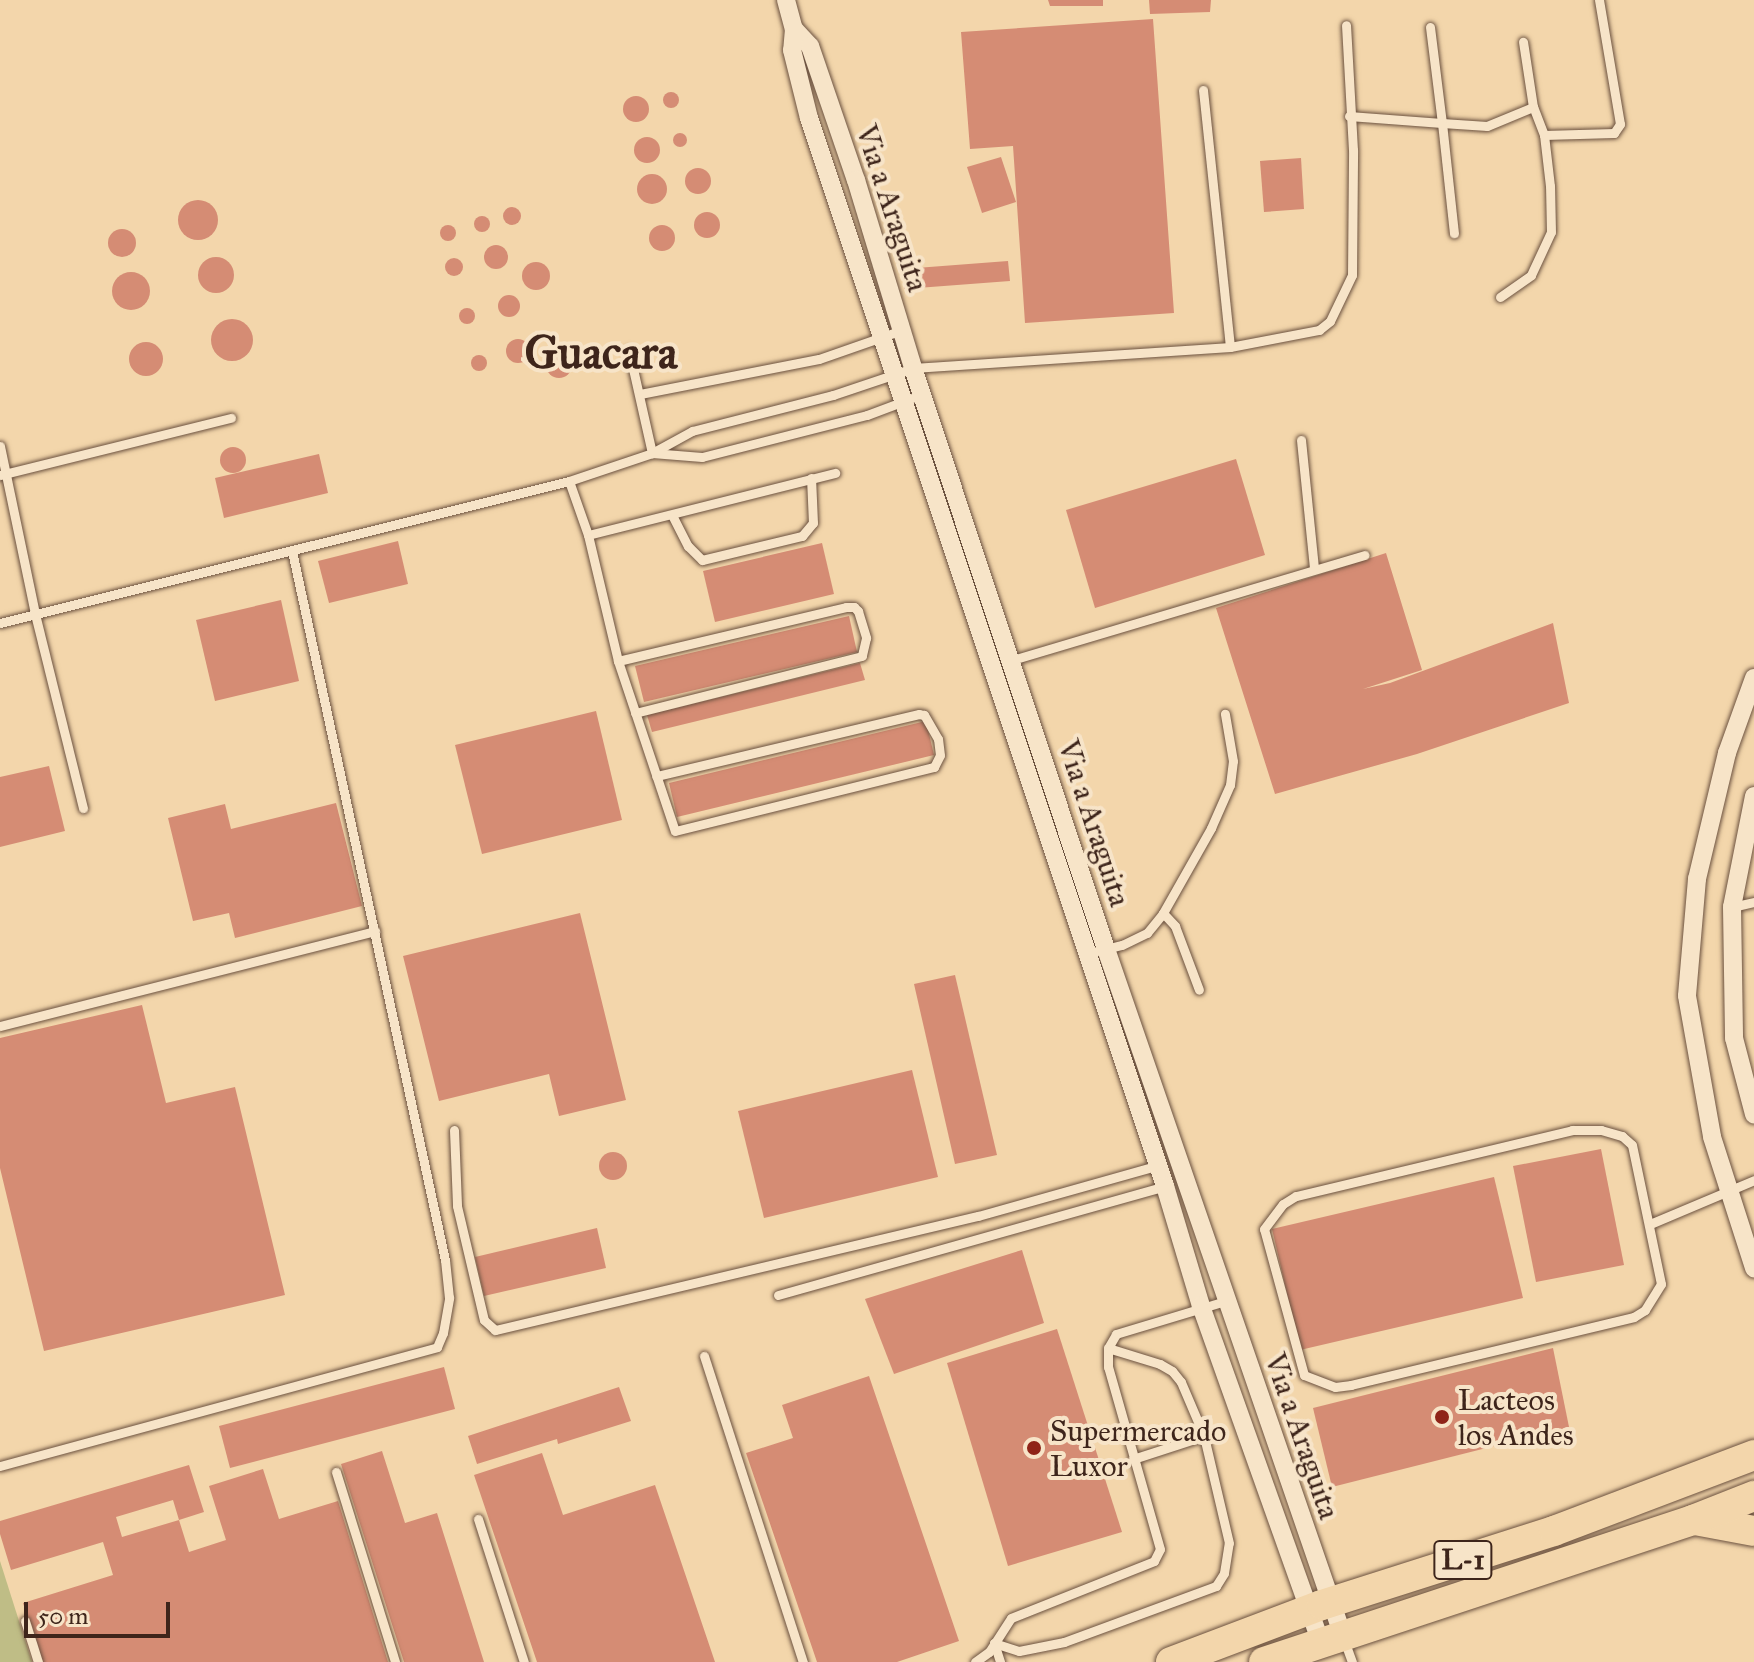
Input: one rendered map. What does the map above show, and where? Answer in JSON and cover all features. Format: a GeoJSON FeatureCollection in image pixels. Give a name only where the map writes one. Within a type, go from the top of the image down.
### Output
{"type":"FeatureCollection","features":[{"type":"Feature","properties":{"kind":"main road","name":"L-1"},"geometry":{"type":"LineString","coordinates":[[1171,1662],[1320,1606],[1554,1531],[1754,1455]]}},
{"type":"Feature","properties":{"kind":"main road","name":"L-1"},"geometry":{"type":"LineString","coordinates":[[1264,1662],[1339,1647],[1754,1496]]}},
{"type":"Feature","properties":{"kind":"main road"},"geometry":{"type":"LineString","coordinates":[[1693,1520],[1754,1531]]}},
{"type":"Feature","properties":{"kind":"street","name":"Via a Araguita"},"geometry":{"type":"LineString","coordinates":[[786,0],[794,29],[792,50],[809,118],[1085,954],[1165,1186],[1201,1306],[1339,1647]]}},
{"type":"Feature","properties":{"kind":"street","name":"Via a Araguita"},"geometry":{"type":"LineString","coordinates":[[794,29],[810,46],[856,180],[913,368],[1225,1301],[1320,1606]]}},
{"type":"Feature","properties":{"kind":"street"},"geometry":{"type":"LineString","coordinates":[[1754,678],[1727,753],[1697,879],[1687,996],[1712,1137],[1754,1268]]}},
{"type":"Feature","properties":{"kind":"street"},"geometry":{"type":"LineString","coordinates":[[1754,796],[1732,907],[1734,1038],[1754,1114]]}},
{"type":"Feature","properties":{"kind":"lane"},"geometry":{"type":"LineString","coordinates":[[1544,135],[1614,133],[1620,124],[1599,0]]}},
{"type":"Feature","properties":{"kind":"lane"},"geometry":{"type":"LineString","coordinates":[[0,623],[569,481],[652,453],[692,431],[833,395],[913,368],[1230,347],[1319,330],[1330,321],[1352,275],[1354,239],[1346,25]]}},
{"type":"Feature","properties":{"kind":"lane"},"geometry":{"type":"LineString","coordinates":[[1430,27],[1454,233]]}},
{"type":"Feature","properties":{"kind":"lane"},"geometry":{"type":"LineString","coordinates":[[1500,297],[1531,275],[1551,232],[1544,135],[1533,107],[1523,42]]}},
{"type":"Feature","properties":{"kind":"lane"},"geometry":{"type":"LineString","coordinates":[[1203,90],[1230,347]]}},
{"type":"Feature","properties":{"kind":"lane"},"geometry":{"type":"LineString","coordinates":[[1349,116],[1487,126],[1533,107]]}},
{"type":"Feature","properties":{"kind":"lane"},"geometry":{"type":"LineString","coordinates":[[640,394],[819,359],[902,330]]}},
{"type":"Feature","properties":{"kind":"lane"},"geometry":{"type":"LineString","coordinates":[[629,351],[652,453]]}},
{"type":"Feature","properties":{"kind":"lane"},"geometry":{"type":"LineString","coordinates":[[652,453],[702,457],[839,423],[923,394]]}},
{"type":"Feature","properties":{"kind":"lane"},"geometry":{"type":"LineString","coordinates":[[3,474],[231,418]]}},
{"type":"Feature","properties":{"kind":"lane"},"geometry":{"type":"LineString","coordinates":[[1301,440],[1314,568]]}},
{"type":"Feature","properties":{"kind":"lane"},"geometry":{"type":"LineString","coordinates":[[0,446],[3,474],[35,614],[83,808]]}},
{"type":"Feature","properties":{"kind":"lane"},"geometry":{"type":"LineString","coordinates":[[588,535],[835,473]]}},
{"type":"Feature","properties":{"kind":"lane"},"geometry":{"type":"LineString","coordinates":[[672,515],[688,546],[702,560],[802,536],[813,523],[811,478]]}},
{"type":"Feature","properties":{"kind":"lane"},"geometry":{"type":"LineString","coordinates":[[569,481],[588,535],[618,661],[656,776],[675,831],[934,767],[940,755],[938,739],[924,715],[919,714],[656,776]]}},
{"type":"Feature","properties":{"kind":"lane"},"geometry":{"type":"LineString","coordinates":[[0,1466],[437,1347],[449,1298],[445,1260],[292,551]]}},
{"type":"Feature","properties":{"kind":"lane"},"geometry":{"type":"LineString","coordinates":[[991,668],[1365,555]]}},
{"type":"Feature","properties":{"kind":"lane"},"geometry":{"type":"LineString","coordinates":[[618,661],[846,607],[854,607],[858,611],[866,638],[862,656],[635,713]]}},
{"type":"Feature","properties":{"kind":"lane"},"geometry":{"type":"LineString","coordinates":[[1085,954],[1147,933],[1163,913],[1211,828],[1230,785],[1233,761],[1225,714]]}},
{"type":"Feature","properties":{"kind":"lane"},"geometry":{"type":"LineString","coordinates":[[1732,907],[1754,902]]}},
{"type":"Feature","properties":{"kind":"lane"},"geometry":{"type":"LineString","coordinates":[[1163,913],[1175,926],[1199,990]]}},
{"type":"Feature","properties":{"kind":"lane"},"geometry":{"type":"LineString","coordinates":[[0,1026],[375,931]]}},
{"type":"Feature","properties":{"kind":"lane"},"geometry":{"type":"LineString","coordinates":[[454,1130],[457,1206],[484,1320],[495,1330],[978,1216],[1178,1160]]}},
{"type":"Feature","properties":{"kind":"lane"},"geometry":{"type":"LineString","coordinates":[[1572,1130],[1601,1130],[1622,1136],[1632,1145],[1650,1224],[1661,1284],[1645,1310],[1634,1317],[1335,1387],[1304,1375],[1264,1229],[1271,1217],[1296,1196],[1572,1130]]}},
{"type":"Feature","properties":{"kind":"lane"},"geometry":{"type":"LineString","coordinates":[[1650,1224],[1754,1180]]}},
{"type":"Feature","properties":{"kind":"lane"},"geometry":{"type":"LineString","coordinates":[[778,1295],[1186,1182]]}},
{"type":"Feature","properties":{"kind":"lane"},"geometry":{"type":"LineString","coordinates":[[975,1662],[994,1643],[1011,1618],[1154,1561],[1160,1549],[1108,1367],[1108,1348],[1116,1334],[1225,1301]]}},
{"type":"Feature","properties":{"kind":"lane"},"geometry":{"type":"LineString","coordinates":[[994,1643],[1019,1651],[1064,1642],[1216,1586],[1224,1573],[1229,1543],[1204,1436],[1172,1371],[1108,1348]]}},
{"type":"Feature","properties":{"kind":"lane"},"geometry":{"type":"LineString","coordinates":[[704,1356],[803,1662]]}},
{"type":"Feature","properties":{"kind":"lane"},"geometry":{"type":"LineString","coordinates":[[1133,1459],[1204,1436]]}},
{"type":"Feature","properties":{"kind":"lane"},"geometry":{"type":"LineString","coordinates":[[336,1472],[395,1662]]}},
{"type":"Feature","properties":{"kind":"lane"},"geometry":{"type":"LineString","coordinates":[[478,1519],[524,1662]]}},
{"type":"Feature","properties":{"kind":"lane"},"geometry":{"type":"LineString","coordinates":[[25,1621],[38,1662]]}},
{"type":"Feature","properties":{"kind":"lane"},"geometry":{"type":"LineString","coordinates":[[994,1643],[1000,1662]]}},
{"type":"Feature","properties":{"kind":"shaded area"},"geometry":{"type":"Polygon","coordinates":[[[0,1561],[32,1662],[0,1662],[0,1561]]]}},
{"type":"Feature","properties":{"kind":"building"},"geometry":{"type":"Polygon","coordinates":[[[1048,0],[1103,0],[1103,6],[1050,6],[1048,0]]]}},
{"type":"Feature","properties":{"kind":"building"},"geometry":{"type":"Polygon","coordinates":[[[1149,0],[1211,0],[1210,12],[1150,14],[1149,0]]]}},
{"type":"Feature","properties":{"kind":"building"},"geometry":{"type":"Polygon","coordinates":[[[1153,19],[1174,313],[1025,323],[1013,146],[970,149],[961,32],[1153,19]]]}},
{"type":"Feature","properties":{"kind":"building"},"geometry":{"type":"Polygon","coordinates":[[[671,92],[677,94],[677,106],[671,108],[665,106],[663,100],[665,94],[671,92]]]}},
{"type":"Feature","properties":{"kind":"building"},"geometry":{"type":"Polygon","coordinates":[[[636,96],[645,100],[649,109],[645,118],[636,122],[627,118],[623,109],[627,100],[636,96]]]}},
{"type":"Feature","properties":{"kind":"building"},"geometry":{"type":"Polygon","coordinates":[[[680,133],[687,140],[680,147],[673,140],[680,133]]]}},
{"type":"Feature","properties":{"kind":"building"},"geometry":{"type":"Polygon","coordinates":[[[647,137],[656,141],[660,150],[656,159],[647,163],[638,159],[634,150],[638,141],[647,137]]]}},
{"type":"Feature","properties":{"kind":"building"},"geometry":{"type":"Polygon","coordinates":[[[1001,157],[1016,202],[982,213],[967,167],[1001,157]]]}},
{"type":"Feature","properties":{"kind":"building"},"geometry":{"type":"Polygon","coordinates":[[[1301,158],[1304,209],[1264,212],[1260,161],[1301,158]]]}},
{"type":"Feature","properties":{"kind":"building"},"geometry":{"type":"Polygon","coordinates":[[[698,168],[707,172],[711,181],[707,190],[698,194],[689,190],[685,181],[689,172],[698,168]]]}},
{"type":"Feature","properties":{"kind":"building"},"geometry":{"type":"Polygon","coordinates":[[[652,174],[663,178],[667,189],[663,200],[652,204],[641,200],[637,189],[641,178],[652,174]]]}},
{"type":"Feature","properties":{"kind":"building"},"geometry":{"type":"Polygon","coordinates":[[[198,200],[212,206],[218,220],[212,234],[198,240],[184,234],[178,220],[184,206],[198,200]]]}},
{"type":"Feature","properties":{"kind":"building"},"geometry":{"type":"Polygon","coordinates":[[[512,207],[521,216],[512,225],[503,216],[512,207]]]}},
{"type":"Feature","properties":{"kind":"building"},"geometry":{"type":"Polygon","coordinates":[[[707,212],[716,216],[720,225],[716,234],[707,238],[698,234],[694,225],[698,216],[707,212]]]}},
{"type":"Feature","properties":{"kind":"building"},"geometry":{"type":"Polygon","coordinates":[[[479,216],[485,216],[490,224],[488,230],[479,232],[474,227],[474,221],[479,216]]]}},
{"type":"Feature","properties":{"kind":"building"},"geometry":{"type":"Polygon","coordinates":[[[448,225],[456,233],[448,241],[440,233],[448,225]]]}},
{"type":"Feature","properties":{"kind":"building"},"geometry":{"type":"Polygon","coordinates":[[[662,225],[671,229],[675,238],[671,247],[662,251],[653,247],[649,238],[653,229],[662,225]]]}},
{"type":"Feature","properties":{"kind":"building"},"geometry":{"type":"Polygon","coordinates":[[[122,229],[132,233],[136,243],[132,253],[122,257],[112,253],[108,243],[112,233],[122,229]]]}},
{"type":"Feature","properties":{"kind":"building"},"geometry":{"type":"Polygon","coordinates":[[[496,245],[505,248],[508,257],[505,266],[496,269],[487,266],[484,257],[487,248],[496,245]]]}},
{"type":"Feature","properties":{"kind":"building"},"geometry":{"type":"Polygon","coordinates":[[[216,257],[229,262],[234,275],[229,288],[216,293],[203,288],[198,275],[203,262],[216,257]]]}},
{"type":"Feature","properties":{"kind":"building"},"geometry":{"type":"Polygon","coordinates":[[[450,258],[458,258],[463,267],[461,274],[450,276],[445,271],[445,263],[450,258]]]}},
{"type":"Feature","properties":{"kind":"building"},"geometry":{"type":"Polygon","coordinates":[[[1008,261],[1010,281],[904,289],[903,269],[1008,261]]]}},
{"type":"Feature","properties":{"kind":"building"},"geometry":{"type":"Polygon","coordinates":[[[536,262],[546,266],[550,276],[546,286],[536,290],[526,286],[522,276],[526,266],[536,262]]]}},
{"type":"Feature","properties":{"kind":"building"},"geometry":{"type":"Polygon","coordinates":[[[131,272],[144,278],[150,291],[144,304],[131,310],[118,304],[112,291],[118,278],[131,272]]]}},
{"type":"Feature","properties":{"kind":"building"},"geometry":{"type":"Polygon","coordinates":[[[509,295],[517,298],[520,306],[517,314],[509,317],[501,314],[498,306],[501,298],[509,295]]]}},
{"type":"Feature","properties":{"kind":"building"},"geometry":{"type":"Polygon","coordinates":[[[467,308],[473,310],[473,322],[467,324],[461,322],[459,316],[461,310],[467,308]]]}},
{"type":"Feature","properties":{"kind":"building"},"geometry":{"type":"Polygon","coordinates":[[[232,319],[247,325],[253,340],[247,355],[232,361],[217,355],[211,340],[217,325],[232,319]]]}},
{"type":"Feature","properties":{"kind":"building"},"geometry":{"type":"Polygon","coordinates":[[[518,339],[527,342],[530,351],[527,360],[518,363],[509,360],[506,351],[509,342],[518,339]]]}},
{"type":"Feature","properties":{"kind":"building"},"geometry":{"type":"Polygon","coordinates":[[[146,342],[158,347],[163,359],[158,371],[146,376],[134,371],[129,359],[134,347],[146,342]]]}},
{"type":"Feature","properties":{"kind":"building"},"geometry":{"type":"Polygon","coordinates":[[[559,352],[568,356],[572,365],[568,374],[559,378],[550,374],[546,365],[550,356],[559,352]]]}},
{"type":"Feature","properties":{"kind":"building"},"geometry":{"type":"Polygon","coordinates":[[[479,355],[487,363],[479,371],[471,363],[479,355]]]}},
{"type":"Feature","properties":{"kind":"building"},"geometry":{"type":"Polygon","coordinates":[[[233,447],[242,451],[246,460],[242,469],[233,473],[224,469],[220,460],[224,451],[233,447]]]}},
{"type":"Feature","properties":{"kind":"building"},"geometry":{"type":"Polygon","coordinates":[[[319,454],[328,493],[224,518],[215,478],[319,454]]]}},
{"type":"Feature","properties":{"kind":"building"},"geometry":{"type":"Polygon","coordinates":[[[1236,459],[1265,555],[1095,608],[1066,510],[1236,459]]]}},
{"type":"Feature","properties":{"kind":"building"},"geometry":{"type":"Polygon","coordinates":[[[398,541],[408,584],[329,603],[318,561],[398,541]]]}},
{"type":"Feature","properties":{"kind":"building"},"geometry":{"type":"Polygon","coordinates":[[[822,543],[834,594],[715,622],[703,571],[822,543]]]}},
{"type":"Feature","properties":{"kind":"building"},"geometry":{"type":"Polygon","coordinates":[[[1386,553],[1422,670],[1363,689],[1390,683],[1553,623],[1569,703],[1417,754],[1275,794],[1216,608],[1386,553]]]}},
{"type":"Feature","properties":{"kind":"building"},"geometry":{"type":"Polygon","coordinates":[[[281,600],[299,681],[215,701],[196,620],[281,600]]]}},
{"type":"Feature","properties":{"kind":"building"},"geometry":{"type":"Polygon","coordinates":[[[849,616],[857,652],[644,702],[635,666],[849,616]]]}},
{"type":"Feature","properties":{"kind":"building"},"geometry":{"type":"Polygon","coordinates":[[[860,663],[865,680],[652,732],[647,715],[860,663]]]}},
{"type":"Feature","properties":{"kind":"building"},"geometry":{"type":"Polygon","coordinates":[[[596,711],[622,820],[482,854],[455,745],[596,711]]]}},
{"type":"Feature","properties":{"kind":"building"},"geometry":{"type":"Polygon","coordinates":[[[926,721],[934,755],[677,817],[669,783],[926,721]]]}},
{"type":"Feature","properties":{"kind":"building"},"geometry":{"type":"Polygon","coordinates":[[[49,766],[65,831],[0,847],[0,777],[49,766]]]}},
{"type":"Feature","properties":{"kind":"building"},"geometry":{"type":"Polygon","coordinates":[[[336,803],[362,906],[235,938],[229,913],[193,921],[168,818],[225,804],[231,829],[336,803]]]}},
{"type":"Feature","properties":{"kind":"building"},"geometry":{"type":"Polygon","coordinates":[[[580,913],[626,1100],[559,1116],[549,1074],[439,1101],[403,956],[580,913]]]}},
{"type":"Feature","properties":{"kind":"building"},"geometry":{"type":"Polygon","coordinates":[[[955,975],[997,1155],[955,1164],[914,984],[955,975]]]}},
{"type":"Feature","properties":{"kind":"building"},"geometry":{"type":"Polygon","coordinates":[[[142,1005],[166,1103],[235,1087],[285,1295],[44,1351],[0,1168],[0,1038],[142,1005]]]}},
{"type":"Feature","properties":{"kind":"building"},"geometry":{"type":"Polygon","coordinates":[[[912,1070],[938,1177],[764,1218],[738,1111],[912,1070]]]}},
{"type":"Feature","properties":{"kind":"building"},"geometry":{"type":"Polygon","coordinates":[[[1601,1149],[1624,1265],[1536,1282],[1513,1166],[1601,1149]]]}},
{"type":"Feature","properties":{"kind":"building"},"geometry":{"type":"Polygon","coordinates":[[[613,1152],[623,1156],[627,1166],[623,1176],[613,1180],[603,1176],[599,1166],[603,1156],[613,1152]]]}},
{"type":"Feature","properties":{"kind":"building"},"geometry":{"type":"Polygon","coordinates":[[[1494,1177],[1523,1298],[1300,1350],[1272,1229],[1494,1177]]]}},
{"type":"Feature","properties":{"kind":"building"},"geometry":{"type":"Polygon","coordinates":[[[597,1228],[606,1268],[484,1296],[475,1257],[597,1228]]]}},
{"type":"Feature","properties":{"kind":"building"},"geometry":{"type":"Polygon","coordinates":[[[1022,1250],[1044,1323],[894,1374],[865,1299],[1022,1250]]]}},
{"type":"Feature","properties":{"kind":"building","name":"Supermercado Luxor"},"geometry":{"type":"Polygon","coordinates":[[[1057,1329],[1122,1532],[1008,1566],[947,1363],[1057,1329]]]}},
{"type":"Feature","properties":{"kind":"building","name":"Lacteos los Andes"},"geometry":{"type":"Polygon","coordinates":[[[1553,1348],[1569,1427],[1332,1487],[1313,1408],[1553,1348]]]}},
{"type":"Feature","properties":{"kind":"building"},"geometry":{"type":"Polygon","coordinates":[[[444,1367],[455,1409],[230,1468],[219,1426],[444,1367]]]}},
{"type":"Feature","properties":{"kind":"building"},"geometry":{"type":"Polygon","coordinates":[[[869,1376],[959,1641],[897,1662],[817,1662],[746,1453],[793,1438],[782,1405],[869,1376]]]}},
{"type":"Feature","properties":{"kind":"building"},"geometry":{"type":"Polygon","coordinates":[[[619,1387],[631,1421],[558,1444],[557,1439],[477,1464],[468,1436],[619,1387]]]}},
{"type":"Feature","properties":{"kind":"building"},"geometry":{"type":"Polygon","coordinates":[[[382,1451],[405,1523],[437,1513],[484,1662],[404,1662],[341,1464],[382,1451]]]}},
{"type":"Feature","properties":{"kind":"building"},"geometry":{"type":"Polygon","coordinates":[[[542,1453],[563,1515],[655,1485],[715,1662],[537,1662],[474,1475],[542,1453]]]}},
{"type":"Feature","properties":{"kind":"building"},"geometry":{"type":"Polygon","coordinates":[[[189,1465],[204,1512],[179,1520],[189,1552],[226,1540],[209,1486],[263,1469],[279,1519],[338,1501],[388,1662],[42,1662],[23,1603],[113,1575],[103,1542],[11,1570],[0,1534],[0,1521],[189,1465]],[[173,1500],[116,1517],[122,1537],[179,1520],[173,1500]]]}},
{"type":"Feature","properties":{"kind":"place","name":"Lacteos los Andes"},"geometry":{"type":"Point","coordinates":[1442,1417]}},
{"type":"Feature","properties":{"kind":"place","name":"Supermercado Luxor"},"geometry":{"type":"Point","coordinates":[1034,1448]}},
{"type":"Feature","properties":{"kind":"district","name":"Guacara"},"geometry":{"type":"Point","coordinates":[601,353]}}]}
